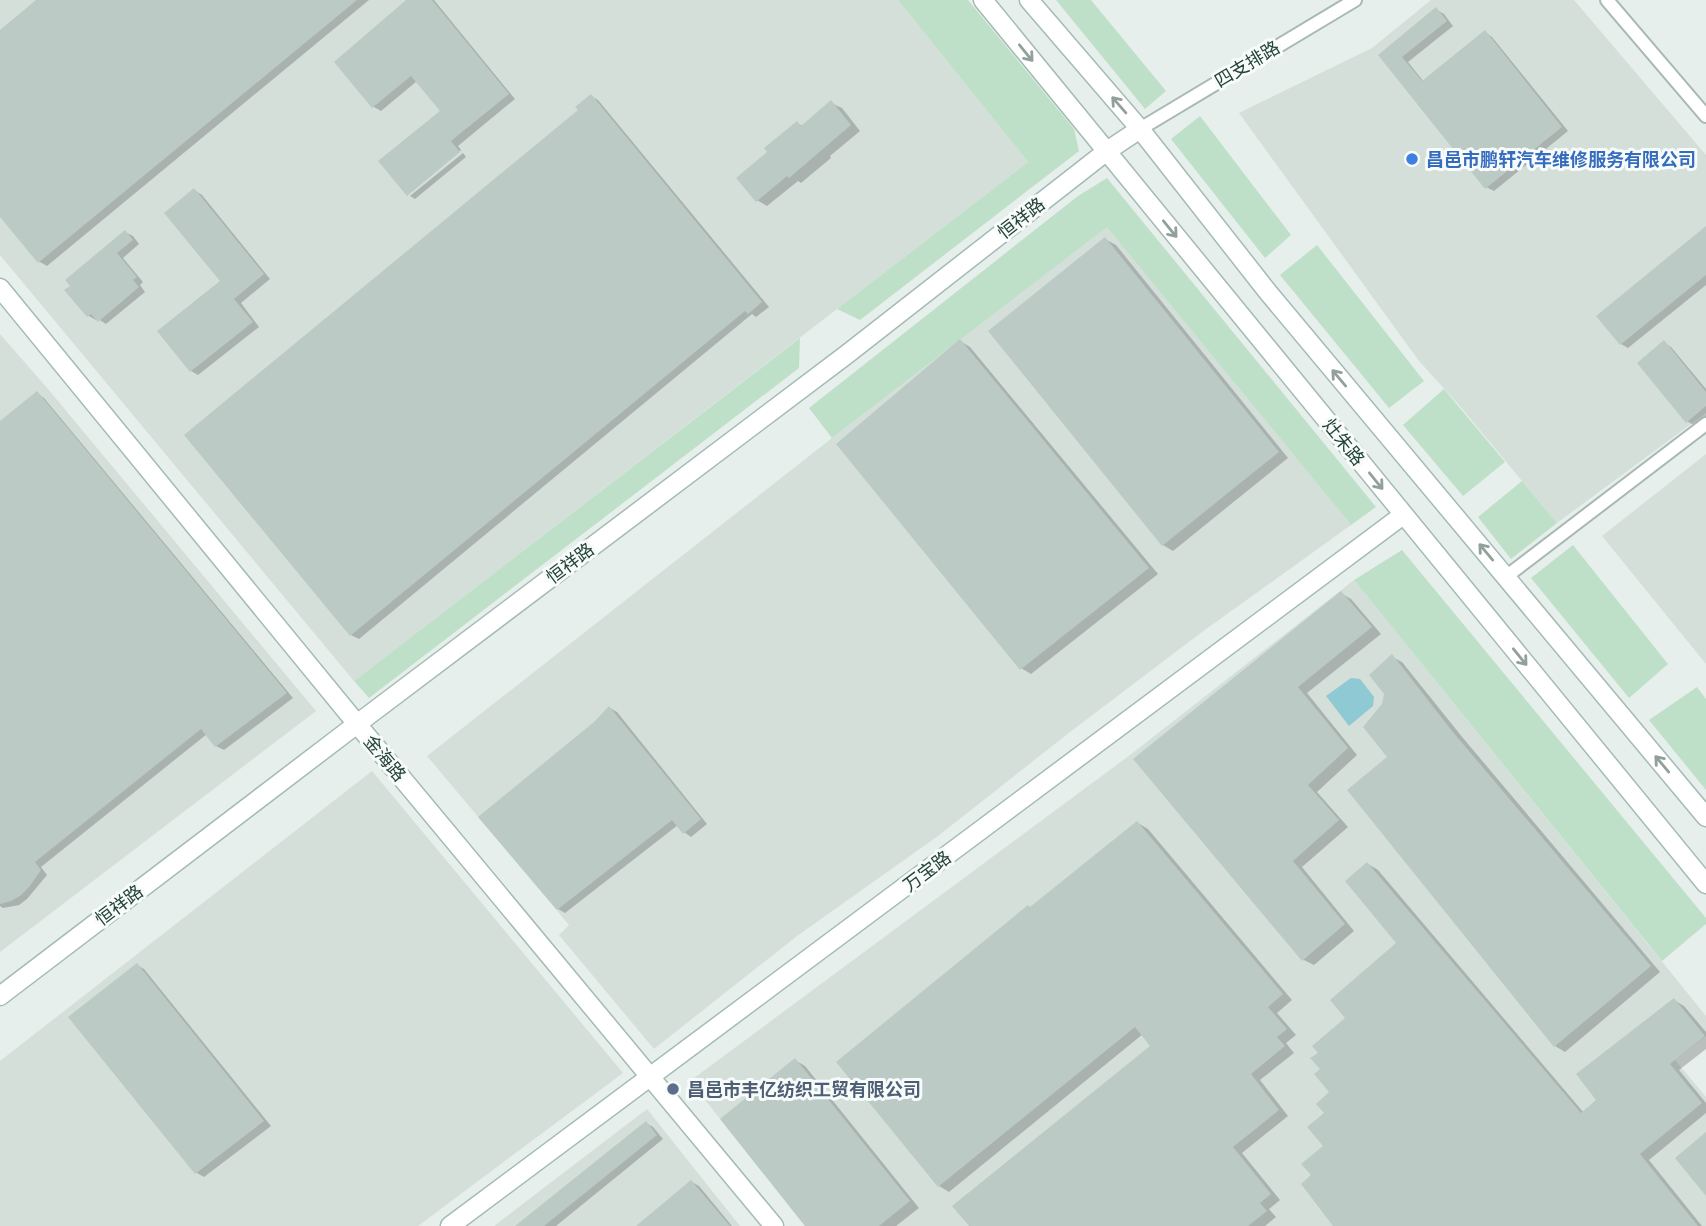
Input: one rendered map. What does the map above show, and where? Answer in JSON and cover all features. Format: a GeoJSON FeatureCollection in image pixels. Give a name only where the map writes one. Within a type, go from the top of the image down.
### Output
{"type":"FeatureCollection","features":[{"type":"Feature","properties":{"kind":"street","name":"灶朱路"},"geometry":{"type":"LineString","coordinates":[[983,0],[1706,884]]}},
{"type":"Feature","properties":{"kind":"street"},"geometry":{"type":"LineString","coordinates":[[1029,0],[1140,129],[1267,291],[1706,817]]}},
{"type":"Feature","properties":{"kind":"street","name":"四支排路"},"geometry":{"type":"LineString","coordinates":[[1140,129],[1355,0]]}},
{"type":"Feature","properties":{"kind":"street"},"geometry":{"type":"LineString","coordinates":[[1607,0],[1706,116]]}},
{"type":"Feature","properties":{"kind":"street","name":"恒祥路"},"geometry":{"type":"LineString","coordinates":[[0,996],[846,355],[1107,151],[1140,129]]}},
{"type":"Feature","properties":{"kind":"street","name":"金海路"},"geometry":{"type":"LineString","coordinates":[[0,288],[357,724],[774,1226]]}},
{"type":"Feature","properties":{"kind":"street"},"geometry":{"type":"LineString","coordinates":[[1507,576],[1706,424]]}},
{"type":"Feature","properties":{"kind":"street","name":"万宝路"},"geometry":{"type":"LineString","coordinates":[[450,1226],[1404,515]]}},
{"type":"Feature","properties":{"kind":"shaded area"},"geometry":{"type":"Polygon","coordinates":[[[0,0],[898,0],[1028,162],[354,681],[0,255],[0,0]]]}},
{"type":"Feature","properties":{"kind":"shaded area"},"geometry":{"type":"Polygon","coordinates":[[[1431,0],[1574,0],[1706,155],[1706,413],[1557,523],[1419,361],[1239,113],[1372,48],[1431,0]]]}},
{"type":"Feature","properties":{"kind":"shaded area"},"geometry":{"type":"Polygon","coordinates":[[[1107,226],[1351,525],[1202,632],[938,836],[797,936],[654,1049],[559,935],[569,925],[427,756],[1107,226]]]}},
{"type":"Feature","properties":{"kind":"shaded area"},"geometry":{"type":"Polygon","coordinates":[[[0,334],[316,711],[0,952],[0,334]]]}},
{"type":"Feature","properties":{"kind":"shaded area"},"geometry":{"type":"Polygon","coordinates":[[[1706,454],[1706,664],[1602,536],[1706,454]]]}},
{"type":"Feature","properties":{"kind":"shaded area"},"geometry":{"type":"Polygon","coordinates":[[[1354,580],[1706,1016],[1706,1036],[1675,1060],[1706,1097],[1706,1226],[805,1226],[690,1081],[1130,755],[1354,580]]]}},
{"type":"Feature","properties":{"kind":"shaded area"},"geometry":{"type":"Polygon","coordinates":[[[372,771],[623,1073],[418,1226],[0,1226],[0,1061],[372,771]]]}},
{"type":"Feature","properties":{"kind":"shaded area"},"geometry":{"type":"Polygon","coordinates":[[[647,1109],[740,1226],[494,1226],[647,1109]]]}},
{"type":"Feature","properties":{"kind":"green space"},"geometry":{"type":"Polygon","coordinates":[[[898,0],[968,0],[1074,129],[1079,151],[860,320],[837,309],[1028,162],[898,0]]]}},
{"type":"Feature","properties":{"kind":"green space"},"geometry":{"type":"Polygon","coordinates":[[[1056,0],[1091,0],[1166,91],[1145,109],[1056,0]]]}},
{"type":"Feature","properties":{"kind":"green space"},"geometry":{"type":"Polygon","coordinates":[[[1200,116],[1291,235],[1265,258],[1171,139],[1200,116]]]}},
{"type":"Feature","properties":{"kind":"green space"},"geometry":{"type":"Polygon","coordinates":[[[1107,178],[1376,507],[1351,525],[1107,227],[832,438],[809,408],[1078,196],[1107,178]]]}},
{"type":"Feature","properties":{"kind":"green space"},"geometry":{"type":"Polygon","coordinates":[[[1317,245],[1424,381],[1389,408],[1280,275],[1317,245]]]}},
{"type":"Feature","properties":{"kind":"green space"},"geometry":{"type":"Polygon","coordinates":[[[800,338],[799,368],[369,698],[354,681],[800,338]]]}},
{"type":"Feature","properties":{"kind":"green space"},"geometry":{"type":"Polygon","coordinates":[[[1444,389],[1505,462],[1463,496],[1403,425],[1444,389]]]}},
{"type":"Feature","properties":{"kind":"green space"},"geometry":{"type":"Polygon","coordinates":[[[1522,481],[1557,523],[1511,559],[1478,517],[1522,481]]]}},
{"type":"Feature","properties":{"kind":"green space"},"geometry":{"type":"Polygon","coordinates":[[[1573,545],[1668,664],[1629,698],[1531,578],[1573,545]]]}},
{"type":"Feature","properties":{"kind":"green space"},"geometry":{"type":"Polygon","coordinates":[[[1402,550],[1706,918],[1706,924],[1662,961],[1354,580],[1402,550]]]}},
{"type":"Feature","properties":{"kind":"green space"},"geometry":{"type":"Polygon","coordinates":[[[1697,687],[1706,699],[1706,790],[1649,720],[1697,687]]]}},
{"type":"Feature","properties":{"kind":"water"},"geometry":{"type":"Polygon","coordinates":[[[1351,678],[1360,679],[1374,697],[1373,706],[1349,726],[1326,696],[1351,678]]]}},
{"type":"Feature","properties":{"kind":"building"},"geometry":{"type":"Polygon","coordinates":[[[36,0],[357,0],[38,263],[0,217],[0,30],[36,0]]]}},
{"type":"Feature","properties":{"kind":"building"},"geometry":{"type":"Polygon","coordinates":[[[406,0],[432,0],[509,94],[451,141],[460,152],[407,196],[378,161],[440,111],[411,76],[372,108],[334,62],[406,0]]]}},
{"type":"Feature","properties":{"kind":"building"},"geometry":{"type":"Polygon","coordinates":[[[1436,7],[1447,21],[1402,57],[1422,81],[1485,30],[1562,127],[1485,189],[1378,55],[1436,7]]]}},
{"type":"Feature","properties":{"kind":"building"},"geometry":{"type":"Polygon","coordinates":[[[591,94],[762,302],[748,314],[745,311],[350,636],[184,435],[578,110],[575,107],[591,94]]]}},
{"type":"Feature","properties":{"kind":"building"},"geometry":{"type":"Polygon","coordinates":[[[831,100],[851,125],[789,178],[787,176],[756,202],[736,178],[767,152],[764,148],[797,121],[801,126],[831,100]]]}},
{"type":"Feature","properties":{"kind":"building"},"geometry":{"type":"Polygon","coordinates":[[[194,188],[264,274],[234,299],[253,322],[190,372],[157,331],[220,281],[164,213],[194,188]]]}},
{"type":"Feature","properties":{"kind":"building"},"geometry":{"type":"Polygon","coordinates":[[[1706,226],[1706,275],[1620,345],[1596,316],[1706,226]]]}},
{"type":"Feature","properties":{"kind":"building"},"geometry":{"type":"Polygon","coordinates":[[[125,230],[133,240],[117,253],[137,277],[133,280],[139,287],[98,322],[91,314],[87,317],[64,290],[70,286],[65,280],[125,230]]]}},
{"type":"Feature","properties":{"kind":"building"},"geometry":{"type":"Polygon","coordinates":[[[1105,237],[1279,452],[1162,546],[988,331],[1105,237]]]}},
{"type":"Feature","properties":{"kind":"building"},"geometry":{"type":"Polygon","coordinates":[[[960,339],[1149,568],[1020,670],[836,444],[960,339]]]}},
{"type":"Feature","properties":{"kind":"building"},"geometry":{"type":"Polygon","coordinates":[[[1664,340],[1706,392],[1706,406],[1686,423],[1637,363],[1664,340]]]}},
{"type":"Feature","properties":{"kind":"building"},"geometry":{"type":"Polygon","coordinates":[[[37,391],[287,693],[215,747],[201,729],[35,862],[41,870],[29,887],[20,896],[0,904],[0,421],[37,391]]]}},
{"type":"Feature","properties":{"kind":"building"},"geometry":{"type":"Polygon","coordinates":[[[1341,591],[1372,627],[1298,687],[1348,748],[1308,785],[1339,820],[1293,861],[1345,924],[1302,961],[1133,759],[1341,591]]]}},
{"type":"Feature","properties":{"kind":"building"},"geometry":{"type":"Polygon","coordinates":[[[1392,654],[1452,731],[1651,966],[1554,1047],[1347,790],[1387,757],[1363,727],[1382,704],[1384,694],[1369,675],[1392,654]]]}},
{"type":"Feature","properties":{"kind":"building"},"geometry":{"type":"Polygon","coordinates":[[[609,706],[701,819],[683,834],[672,820],[557,910],[478,817],[594,722],[609,706]]]}},
{"type":"Feature","properties":{"kind":"building"},"geometry":{"type":"Polygon","coordinates":[[[1137,821],[1283,994],[1268,1007],[1287,1029],[1277,1037],[1285,1046],[1251,1074],[1279,1110],[1233,1147],[1271,1194],[1260,1203],[1267,1211],[1248,1226],[969,1226],[952,1206],[1150,1046],[1135,1027],[938,1187],[836,1062],[1028,905],[1030,907],[1137,821]]]}},
{"type":"Feature","properties":{"kind":"building"},"geometry":{"type":"Polygon","coordinates":[[[1367,862],[1581,1113],[1596,1100],[1576,1074],[1674,998],[1705,1036],[1670,1064],[1702,1103],[1640,1154],[1698,1226],[1333,1226],[1301,1184],[1311,1175],[1301,1164],[1323,1146],[1307,1127],[1324,1113],[1316,1104],[1329,1092],[1314,1074],[1320,1069],[1310,1058],[1318,1053],[1312,1046],[1345,1018],[1330,1000],[1396,943],[1345,881],[1367,862]]]}},
{"type":"Feature","properties":{"kind":"building"},"geometry":{"type":"Polygon","coordinates":[[[137,963],[264,1121],[195,1174],[68,1017],[137,963]]]}},
{"type":"Feature","properties":{"kind":"building"},"geometry":{"type":"Polygon","coordinates":[[[795,1058],[910,1201],[879,1226],[805,1226],[720,1119],[795,1058]]]}},
{"type":"Feature","properties":{"kind":"building"},"geometry":{"type":"Polygon","coordinates":[[[646,1121],[657,1135],[544,1226],[515,1226],[646,1121]]]}},
{"type":"Feature","properties":{"kind":"building"},"geometry":{"type":"Polygon","coordinates":[[[1706,1132],[1706,1196],[1675,1158],[1706,1132]]]}},
{"type":"Feature","properties":{"kind":"building"},"geometry":{"type":"Polygon","coordinates":[[[691,1180],[730,1226],[636,1226],[691,1180]]]}},
{"type":"Feature","properties":{"kind":"place","name":"昌邑市鹏轩汽车维修服务有限公司"},"geometry":{"type":"Point","coordinates":[1412,159]}},
{"type":"Feature","properties":{"kind":"place","name":"昌邑市丰亿纺织工贸有限公司"},"geometry":{"type":"Point","coordinates":[673,1089]}}]}
